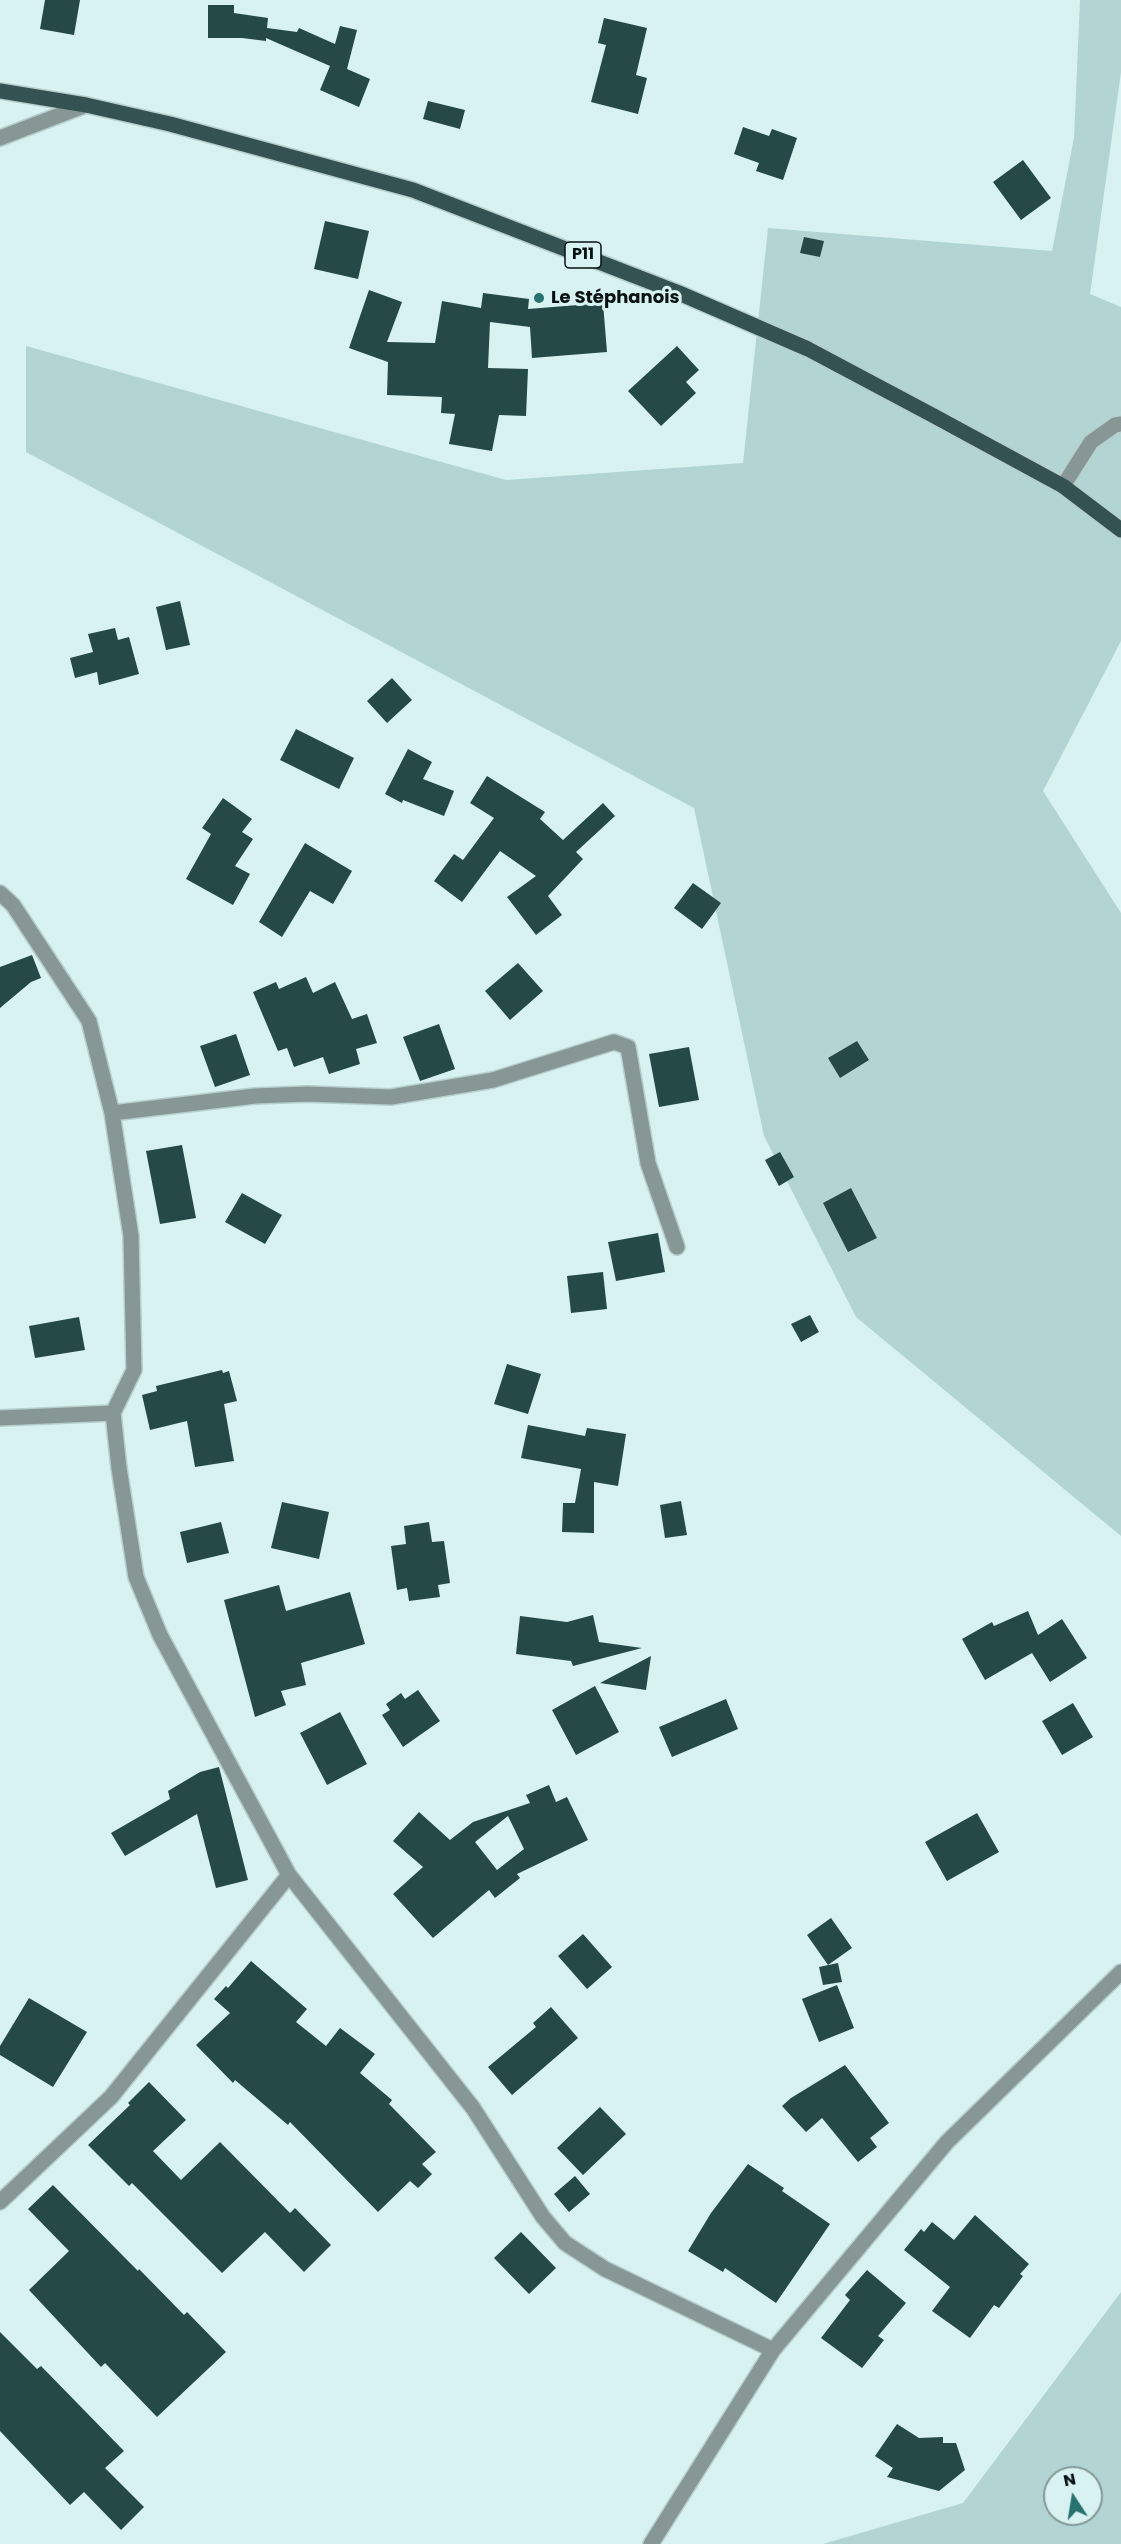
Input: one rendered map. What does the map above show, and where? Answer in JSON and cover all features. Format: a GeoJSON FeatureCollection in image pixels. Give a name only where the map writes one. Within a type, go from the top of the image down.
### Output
{"type":"FeatureCollection","features":[{"type":"Feature","properties":{"kind":"main road","name":"P11"},"geometry":{"type":"LineString","coordinates":[[0,91],[86,105],[170,124],[413,190],[668,288],[808,349],[1063,486],[1121,530]]}},
{"type":"Feature","properties":{"kind":"street"},"geometry":{"type":"LineString","coordinates":[[0,138],[86,105]]}},
{"type":"Feature","properties":{"kind":"street"},"geometry":{"type":"LineString","coordinates":[[1063,486],[1091,442],[1115,425],[1121,424]]}},
{"type":"Feature","properties":{"kind":"street"},"geometry":{"type":"LineString","coordinates":[[0,893],[13,905],[89,1021],[112,1113],[131,1236],[134,1370],[113,1413],[136,1577],[160,1635],[289,1875],[473,2109],[543,2217],[565,2243],[605,2269],[773,2350]]}},
{"type":"Feature","properties":{"kind":"street"},"geometry":{"type":"LineString","coordinates":[[112,1113],[255,1096],[307,1094],[391,1097],[493,1080],[614,1042],[628,1047],[648,1163],[677,1247]]}},
{"type":"Feature","properties":{"kind":"street"},"geometry":{"type":"LineString","coordinates":[[0,1418],[113,1413]]}},
{"type":"Feature","properties":{"kind":"street"},"geometry":{"type":"LineString","coordinates":[[0,2202],[111,2097],[289,1875]]}},
{"type":"Feature","properties":{"kind":"street"},"geometry":{"type":"LineString","coordinates":[[651,2544],[773,2350],[947,2142],[1121,1972]]}},
{"type":"Feature","properties":{"kind":"shaded area"},"geometry":{"type":"Polygon","coordinates":[[[1080,0],[1121,0],[1121,72],[1090,294],[1121,307],[1121,641],[1043,791],[1121,913],[1121,1536],[856,1317],[764,1136],[694,808],[26,452],[26,346],[506,480],[743,463],[768,228],[1052,251],[1074,138],[1080,0]]]}},
{"type":"Feature","properties":{"kind":"shaded area"},"geometry":{"type":"Polygon","coordinates":[[[1121,2292],[1121,2544],[823,2544],[963,2503],[1121,2292]]]}},
{"type":"Feature","properties":{"kind":"building"},"geometry":{"type":"Polygon","coordinates":[[[45,0],[80,0],[74,35],[40,29],[45,0]]]}},
{"type":"Feature","properties":{"kind":"building"},"geometry":{"type":"Polygon","coordinates":[[[208,5],[234,5],[234,13],[268,18],[267,28],[297,32],[299,28],[335,44],[340,26],[357,30],[347,69],[370,79],[359,107],[320,90],[330,66],[266,38],[266,41],[208,38],[208,5]]]}},
{"type":"Feature","properties":{"kind":"building"},"geometry":{"type":"Polygon","coordinates":[[[604,18],[647,28],[636,75],[647,78],[638,114],[591,102],[606,45],[598,43],[604,18]]]}},
{"type":"Feature","properties":{"kind":"building"},"geometry":{"type":"Polygon","coordinates":[[[428,101],[465,110],[460,129],[423,119],[428,101]]]}},
{"type":"Feature","properties":{"kind":"building"},"geometry":{"type":"Polygon","coordinates":[[[743,127],[769,136],[772,129],[797,138],[783,180],[756,171],[759,163],[734,154],[743,127]]]}},
{"type":"Feature","properties":{"kind":"building"},"geometry":{"type":"Polygon","coordinates":[[[1023,160],[1051,198],[1021,220],[993,182],[1023,160]]]}},
{"type":"Feature","properties":{"kind":"building"},"geometry":{"type":"Polygon","coordinates":[[[325,221],[369,231],[358,279],[314,269],[325,221]]]}},
{"type":"Feature","properties":{"kind":"building"},"geometry":{"type":"Polygon","coordinates":[[[804,237],[824,241],[820,257],[800,253],[804,237]]]}},
{"type":"Feature","properties":{"kind":"building"},"geometry":{"type":"Polygon","coordinates":[[[369,290],[402,302],[387,342],[435,343],[442,301],[481,308],[483,293],[529,299],[528,309],[603,303],[607,352],[532,358],[530,327],[490,322],[488,368],[528,369],[526,416],[499,415],[492,451],[449,444],[455,414],[441,413],[442,397],[387,395],[388,362],[349,348],[369,290]]]}},
{"type":"Feature","properties":{"kind":"building"},"geometry":{"type":"Polygon","coordinates":[[[677,346],[699,370],[686,382],[696,393],[661,426],[628,391],[677,346]]]}},
{"type":"Feature","properties":{"kind":"building"},"geometry":{"type":"Polygon","coordinates":[[[180,601],[190,645],[166,650],[156,607],[180,601]]]}},
{"type":"Feature","properties":{"kind":"building"},"geometry":{"type":"Polygon","coordinates":[[[115,628],[118,640],[129,637],[139,674],[99,685],[97,672],[75,678],[70,658],[93,652],[88,634],[115,628]]]}},
{"type":"Feature","properties":{"kind":"building"},"geometry":{"type":"Polygon","coordinates":[[[392,678],[412,700],[387,723],[367,701],[392,678]]]}},
{"type":"Feature","properties":{"kind":"building"},"geometry":{"type":"Polygon","coordinates":[[[296,729],[354,758],[339,789],[280,760],[296,729]]]}},
{"type":"Feature","properties":{"kind":"building"},"geometry":{"type":"Polygon","coordinates":[[[408,749],[432,762],[423,779],[454,791],[444,816],[403,800],[402,803],[385,794],[408,749]]]}},
{"type":"Feature","properties":{"kind":"building"},"geometry":{"type":"Polygon","coordinates":[[[487,776],[545,812],[540,819],[563,840],[603,803],[615,816],[576,852],[583,859],[548,896],[562,915],[536,935],[507,897],[536,876],[500,851],[462,902],[434,881],[454,854],[463,860],[494,818],[470,803],[487,776]]]}},
{"type":"Feature","properties":{"kind":"building"},"geometry":{"type":"Polygon","coordinates":[[[223,798],[252,819],[242,832],[253,839],[235,866],[250,874],[233,905],[186,879],[211,834],[202,828],[223,798]]]}},
{"type":"Feature","properties":{"kind":"building"},"geometry":{"type":"Polygon","coordinates":[[[305,843],[352,871],[333,904],[310,891],[282,937],[259,922],[305,843]]]}},
{"type":"Feature","properties":{"kind":"building"},"geometry":{"type":"Polygon","coordinates":[[[693,883],[721,903],[702,929],[674,908],[693,883]]]}},
{"type":"Feature","properties":{"kind":"building"},"geometry":{"type":"Polygon","coordinates":[[[32,955],[41,978],[31,982],[0,1008],[0,967],[32,955]]]}},
{"type":"Feature","properties":{"kind":"building"},"geometry":{"type":"Polygon","coordinates":[[[518,963],[543,991],[510,1020],[485,991],[518,963]]]}},
{"type":"Feature","properties":{"kind":"building"},"geometry":{"type":"Polygon","coordinates":[[[306,977],[313,993],[335,982],[352,1019],[367,1014],[377,1043],[356,1049],[360,1064],[329,1074],[323,1057],[294,1067],[287,1048],[278,1051],[253,992],[276,982],[279,989],[306,977]]]}},
{"type":"Feature","properties":{"kind":"building"},"geometry":{"type":"Polygon","coordinates":[[[439,1024],[455,1069],[420,1081],[403,1037],[439,1024]]]}},
{"type":"Feature","properties":{"kind":"building"},"geometry":{"type":"Polygon","coordinates":[[[236,1034],[250,1075],[215,1087],[200,1046],[236,1034]]]}},
{"type":"Feature","properties":{"kind":"building"},"geometry":{"type":"Polygon","coordinates":[[[857,1041],[869,1060],[840,1078],[828,1058],[857,1041]]]}},
{"type":"Feature","properties":{"kind":"building"},"geometry":{"type":"Polygon","coordinates":[[[689,1047],[699,1100],[659,1107],[649,1054],[689,1047]]]}},
{"type":"Feature","properties":{"kind":"building"},"geometry":{"type":"Polygon","coordinates":[[[182,1145],[196,1218],[160,1224],[146,1151],[182,1145]]]}},
{"type":"Feature","properties":{"kind":"building"},"geometry":{"type":"Polygon","coordinates":[[[780,1152],[794,1177],[779,1186],[765,1160],[780,1152]]]}},
{"type":"Feature","properties":{"kind":"building"},"geometry":{"type":"Polygon","coordinates":[[[851,1188],[877,1238],[848,1252],[823,1203],[851,1188]]]}},
{"type":"Feature","properties":{"kind":"building"},"geometry":{"type":"Polygon","coordinates":[[[242,1193],[282,1215],[265,1244],[225,1222],[242,1193]]]}},
{"type":"Feature","properties":{"kind":"building"},"geometry":{"type":"Polygon","coordinates":[[[658,1233],[665,1272],[616,1281],[608,1242],[658,1233]]]}},
{"type":"Feature","properties":{"kind":"building"},"geometry":{"type":"Polygon","coordinates":[[[603,1272],[607,1309],[571,1313],[567,1276],[603,1272]]]}},
{"type":"Feature","properties":{"kind":"building"},"geometry":{"type":"Polygon","coordinates":[[[810,1315],[819,1332],[801,1342],[791,1324],[810,1315]]]}},
{"type":"Feature","properties":{"kind":"building"},"geometry":{"type":"Polygon","coordinates":[[[79,1317],[85,1350],[35,1358],[29,1326],[79,1317]]]}},
{"type":"Feature","properties":{"kind":"building"},"geometry":{"type":"Polygon","coordinates":[[[507,1364],[541,1374],[528,1414],[494,1404],[507,1364]]]}},
{"type":"Feature","properties":{"kind":"building"},"geometry":{"type":"Polygon","coordinates":[[[222,1370],[223,1373],[229,1371],[237,1401],[224,1404],[234,1461],[195,1467],[187,1421],[150,1430],[142,1395],[157,1391],[156,1386],[222,1370]]]}},
{"type":"Feature","properties":{"kind":"building"},"geometry":{"type":"Polygon","coordinates":[[[528,1425],[585,1436],[587,1428],[626,1434],[618,1486],[594,1482],[594,1533],[562,1532],[563,1503],[575,1503],[581,1469],[521,1458],[528,1425]]]}},
{"type":"Feature","properties":{"kind":"building"},"geometry":{"type":"Polygon","coordinates":[[[681,1501],[687,1535],[665,1538],[660,1505],[681,1501]]]}},
{"type":"Feature","properties":{"kind":"building"},"geometry":{"type":"Polygon","coordinates":[[[282,1502],[329,1512],[319,1559],[271,1548],[282,1502]]]}},
{"type":"Feature","properties":{"kind":"building"},"geometry":{"type":"Polygon","coordinates":[[[221,1522],[229,1553],[187,1563],[180,1532],[221,1522]]]}},
{"type":"Feature","properties":{"kind":"building"},"geometry":{"type":"Polygon","coordinates":[[[429,1522],[432,1542],[444,1541],[450,1583],[438,1585],[440,1597],[409,1601],[407,1588],[397,1590],[391,1546],[406,1544],[404,1526],[429,1522]]]}},
{"type":"Feature","properties":{"kind":"building"},"geometry":{"type":"Polygon","coordinates":[[[279,1585],[286,1611],[350,1592],[365,1644],[301,1663],[306,1685],[281,1691],[286,1705],[255,1717],[224,1600],[279,1585]]]}},
{"type":"Feature","properties":{"kind":"building"},"geometry":{"type":"Polygon","coordinates":[[[1028,1611],[1038,1635],[1062,1619],[1087,1658],[1050,1682],[1032,1653],[985,1680],[962,1639],[992,1622],[994,1626],[1028,1611]]]}},
{"type":"Feature","properties":{"kind":"building"},"geometry":{"type":"Polygon","coordinates":[[[593,1615],[599,1642],[642,1648],[573,1666],[571,1661],[516,1654],[520,1616],[567,1622],[593,1615]]]}},
{"type":"Feature","properties":{"kind":"building"},"geometry":{"type":"Polygon","coordinates":[[[651,1656],[646,1690],[600,1683],[651,1656]]]}},
{"type":"Feature","properties":{"kind":"building"},"geometry":{"type":"Polygon","coordinates":[[[595,1686],[619,1732],[576,1755],[552,1710],[595,1686]]]}},
{"type":"Feature","properties":{"kind":"building"},"geometry":{"type":"Polygon","coordinates":[[[418,1690],[440,1721],[403,1747],[382,1715],[390,1710],[386,1704],[401,1693],[405,1699],[418,1690]]]}},
{"type":"Feature","properties":{"kind":"building"},"geometry":{"type":"Polygon","coordinates":[[[726,1699],[738,1729],[672,1757],[659,1727],[726,1699]]]}},
{"type":"Feature","properties":{"kind":"building"},"geometry":{"type":"Polygon","coordinates":[[[1073,1703],[1093,1737],[1062,1755],[1042,1721],[1073,1703]]]}},
{"type":"Feature","properties":{"kind":"building"},"geometry":{"type":"Polygon","coordinates":[[[340,1712],[367,1764],[327,1785],[300,1733],[340,1712]]]}},
{"type":"Feature","properties":{"kind":"building"},"geometry":{"type":"Polygon","coordinates":[[[219,1767],[248,1880],[216,1888],[197,1814],[125,1856],[111,1833],[170,1799],[168,1791],[200,1772],[219,1767]]]}},
{"type":"Feature","properties":{"kind":"building"},"geometry":{"type":"Polygon","coordinates":[[[549,1785],[556,1802],[567,1797],[588,1840],[517,1874],[520,1878],[495,1898],[489,1890],[433,1938],[393,1894],[423,1867],[393,1841],[419,1812],[450,1840],[473,1822],[530,1803],[526,1795],[549,1785]],[[508,1816],[475,1842],[497,1870],[524,1849],[508,1816]]]}},
{"type":"Feature","properties":{"kind":"building"},"geometry":{"type":"Polygon","coordinates":[[[977,1813],[999,1852],[947,1881],[925,1842],[977,1813]]]}},
{"type":"Feature","properties":{"kind":"building"},"geometry":{"type":"Polygon","coordinates":[[[831,1918],[852,1948],[828,1965],[807,1935],[831,1918]]]}},
{"type":"Feature","properties":{"kind":"building"},"geometry":{"type":"Polygon","coordinates":[[[583,1934],[612,1967],[587,1989],[558,1956],[583,1934]]]}},
{"type":"Feature","properties":{"kind":"building"},"geometry":{"type":"Polygon","coordinates":[[[251,1961],[307,2009],[296,2022],[326,2046],[340,2028],[375,2054],[360,2073],[392,2100],[389,2104],[436,2152],[422,2164],[432,2174],[418,2188],[410,2181],[378,2212],[290,2122],[288,2125],[235,2080],[233,2083],[196,2045],[230,2013],[214,1999],[226,1986],[228,1988],[251,1961]]]}},
{"type":"Feature","properties":{"kind":"building"},"geometry":{"type":"Polygon","coordinates":[[[838,1963],[842,1982],[823,1985],[819,1967],[838,1963]]]}},
{"type":"Feature","properties":{"kind":"building"},"geometry":{"type":"Polygon","coordinates":[[[837,1985],[854,2028],[819,2042],[802,1999],[837,1985]]]}},
{"type":"Feature","properties":{"kind":"building"},"geometry":{"type":"Polygon","coordinates":[[[29,1998],[87,2032],[53,2087],[0,2055],[0,2046],[29,1998]]]}},
{"type":"Feature","properties":{"kind":"building"},"geometry":{"type":"Polygon","coordinates":[[[551,2007],[578,2038],[512,2095],[488,2067],[536,2027],[533,2023],[551,2007]]]}},
{"type":"Feature","properties":{"kind":"building"},"geometry":{"type":"Polygon","coordinates":[[[845,2065],[889,2123],[870,2138],[877,2147],[858,2162],[822,2118],[806,2132],[782,2106],[845,2065]]]}},
{"type":"Feature","properties":{"kind":"building"},"geometry":{"type":"Polygon","coordinates":[[[149,2082],[186,2120],[153,2151],[181,2180],[220,2142],[290,2213],[295,2208],[331,2245],[304,2272],[265,2232],[222,2273],[132,2183],[129,2186],[88,2145],[130,2105],[128,2103],[149,2082]]]}},
{"type":"Feature","properties":{"kind":"building"},"geometry":{"type":"Polygon","coordinates":[[[600,2107],[626,2134],[583,2175],[557,2148],[600,2107]]]}},
{"type":"Feature","properties":{"kind":"building"},"geometry":{"type":"Polygon","coordinates":[[[748,2164],[784,2188],[782,2191],[830,2224],[776,2303],[725,2268],[723,2272],[688,2251],[711,2213],[748,2164]]]}},
{"type":"Feature","properties":{"kind":"building"},"geometry":{"type":"Polygon","coordinates":[[[575,2176],[590,2194],[569,2212],[554,2194],[575,2176]]]}},
{"type":"Feature","properties":{"kind":"building"},"geometry":{"type":"Polygon","coordinates":[[[53,2185],[138,2271],[139,2269],[184,2315],[187,2312],[226,2352],[157,2417],[105,2363],[101,2367],[29,2290],[69,2251],[28,2209],[53,2185]]]}},
{"type":"Feature","properties":{"kind":"building"},"geometry":{"type":"Polygon","coordinates":[[[975,2215],[1029,2264],[1020,2274],[1023,2276],[999,2308],[994,2305],[970,2338],[932,2311],[950,2287],[904,2250],[921,2229],[924,2232],[932,2222],[954,2240],[975,2215]]]}},
{"type":"Feature","properties":{"kind":"building"},"geometry":{"type":"Polygon","coordinates":[[[521,2232],[556,2268],[529,2294],[494,2258],[521,2232]]]}},
{"type":"Feature","properties":{"kind":"building"},"geometry":{"type":"Polygon","coordinates":[[[867,2270],[906,2303],[878,2336],[884,2340],[862,2368],[821,2338],[850,2300],[845,2295],[867,2270]]]}},
{"type":"Feature","properties":{"kind":"building"},"geometry":{"type":"Polygon","coordinates":[[[0,2332],[37,2369],[41,2366],[124,2451],[105,2468],[144,2507],[121,2530],[84,2492],[70,2505],[0,2431],[0,2332]]]}},
{"type":"Feature","properties":{"kind":"building"},"geometry":{"type":"Polygon","coordinates":[[[897,2424],[919,2438],[943,2437],[943,2443],[956,2443],[965,2470],[939,2491],[887,2477],[893,2468],[875,2456],[897,2424]]]}},
{"type":"Feature","properties":{"kind":"place","name":"Le Stéphanois"},"geometry":{"type":"Point","coordinates":[539,298]}}]}
